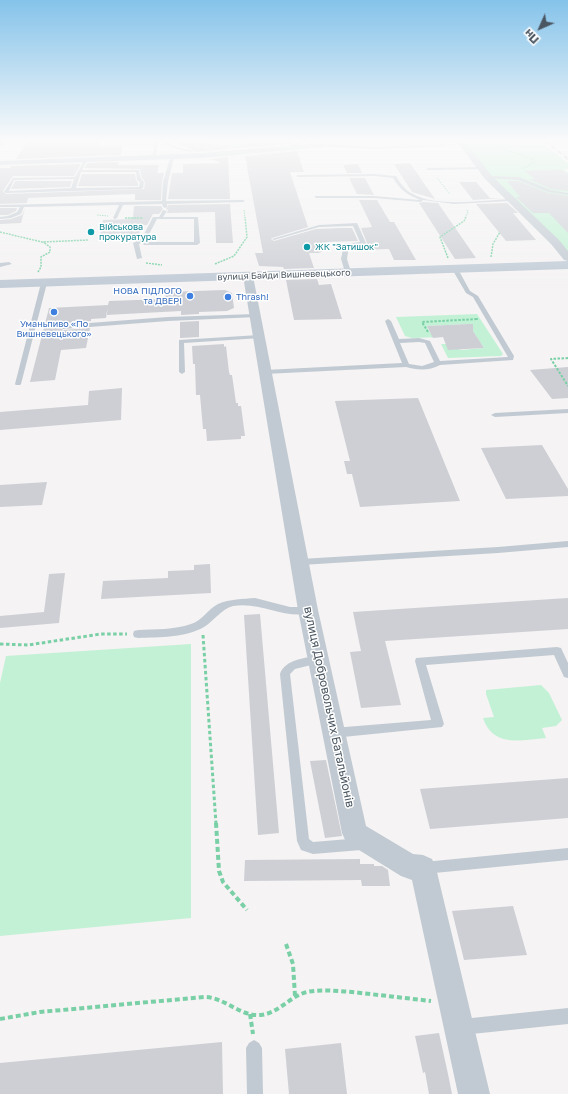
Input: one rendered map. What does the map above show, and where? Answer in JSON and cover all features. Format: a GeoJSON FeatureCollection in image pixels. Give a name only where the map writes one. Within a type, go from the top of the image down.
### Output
{"type":"FeatureCollection","features":[{"type":"Feature","properties":{"kind":"street"},"geometry":{"type":"LineString","coordinates":[[501,190],[554,242],[568,258]]}},
{"type":"Feature","properties":{"kind":"street","name":"вулиця Байди Вишневецького"},"geometry":{"type":"LineString","coordinates":[[0,284],[568,265]]}},
{"type":"Feature","properties":{"kind":"street","name":"вулиця Добровольчих Батальйонів"},"geometry":{"type":"LineString","coordinates":[[248,276],[301,562],[308,610],[355,833],[410,867],[423,868]]}},
{"type":"Feature","properties":{"kind":"street"},"geometry":{"type":"LineString","coordinates":[[423,868],[474,1094]]}},
{"type":"Feature","properties":{"kind":"lane"},"geometry":{"type":"LineString","coordinates":[[7,190],[6,192],[49,190]]}},
{"type":"Feature","properties":{"kind":"lane"},"geometry":{"type":"LineString","coordinates":[[160,218],[165,210],[165,190]]}},
{"type":"Feature","properties":{"kind":"lane"},"geometry":{"type":"LineString","coordinates":[[405,190],[416,197],[434,202]]}},
{"type":"Feature","properties":{"kind":"lane"},"geometry":{"type":"LineString","coordinates":[[545,190],[549,192],[568,194]]}},
{"type":"Feature","properties":{"kind":"lane"},"geometry":{"type":"LineString","coordinates":[[316,197],[374,197],[434,202],[511,200]]}},
{"type":"Feature","properties":{"kind":"lane"},"geometry":{"type":"LineString","coordinates":[[0,206],[243,201]]}},
{"type":"Feature","properties":{"kind":"lane"},"geometry":{"type":"LineString","coordinates":[[115,218],[122,203]]}},
{"type":"Feature","properties":{"kind":"lane"},"geometry":{"type":"LineString","coordinates":[[0,218],[9,218],[19,213],[23,205]]}},
{"type":"Feature","properties":{"kind":"lane"},"geometry":{"type":"LineString","coordinates":[[139,258],[136,243],[144,239],[155,218],[196,218],[197,243],[146,244]]}},
{"type":"Feature","properties":{"kind":"lane"},"geometry":{"type":"LineString","coordinates":[[274,239],[319,226],[355,224],[364,243],[347,244],[344,259],[348,272]]}},
{"type":"Feature","properties":{"kind":"lane"},"geometry":{"type":"LineString","coordinates":[[0,265],[9,264]]}},
{"type":"Feature","properties":{"kind":"lane"},"geometry":{"type":"LineString","coordinates":[[265,372],[406,365],[428,367],[438,363],[511,359],[511,356],[475,296],[468,292],[455,269]]}},
{"type":"Feature","properties":{"kind":"lane"},"geometry":{"type":"LineString","coordinates":[[18,384],[39,283]]}},
{"type":"Feature","properties":{"kind":"lane"},"geometry":{"type":"LineString","coordinates":[[63,327],[168,319],[255,316]]}},
{"type":"Feature","properties":{"kind":"lane"},"geometry":{"type":"LineString","coordinates":[[388,321],[406,365]]}},
{"type":"Feature","properties":{"kind":"lane"},"geometry":{"type":"LineString","coordinates":[[182,372],[181,341],[259,337]]}},
{"type":"Feature","properties":{"kind":"lane"},"geometry":{"type":"LineString","coordinates":[[396,341],[422,340],[428,342],[438,363]]}},
{"type":"Feature","properties":{"kind":"lane"},"geometry":{"type":"LineString","coordinates":[[495,415],[568,411]]}},
{"type":"Feature","properties":{"kind":"lane"},"geometry":{"type":"LineString","coordinates":[[301,562],[498,550],[568,544]]}},
{"type":"Feature","properties":{"kind":"lane"},"geometry":{"type":"LineString","coordinates":[[138,634],[179,631],[201,624],[217,609],[233,603],[255,602],[290,611],[308,610]]}},
{"type":"Feature","properties":{"kind":"lane"},"geometry":{"type":"LineString","coordinates":[[333,733],[438,724],[420,662],[557,651],[568,674]]}},
{"type":"Feature","properties":{"kind":"lane"},"geometry":{"type":"LineString","coordinates":[[319,659],[292,666],[286,671],[285,674],[303,841],[306,846],[313,848],[369,843]]}},
{"type":"Feature","properties":{"kind":"lane"},"geometry":{"type":"LineString","coordinates":[[423,868],[568,854]]}},
{"type":"Feature","properties":{"kind":"lane"},"geometry":{"type":"LineString","coordinates":[[459,1028],[568,1016]]}},
{"type":"Feature","properties":{"kind":"lane"},"geometry":{"type":"LineString","coordinates":[[254,1048],[255,1094]]}},
{"type":"Feature","properties":{"kind":"path"},"geometry":{"type":"LineString","coordinates":[[441,269],[450,262],[440,237],[464,221],[468,212],[447,190]]}},
{"type":"Feature","properties":{"kind":"path"},"geometry":{"type":"LineString","coordinates":[[212,265],[234,256],[247,236],[243,201]]}},
{"type":"Feature","properties":{"kind":"path"},"geometry":{"type":"LineString","coordinates":[[0,232],[42,242],[88,240]]}},
{"type":"Feature","properties":{"kind":"path"},"geometry":{"type":"LineString","coordinates":[[493,267],[490,251],[500,232]]}},
{"type":"Feature","properties":{"kind":"path"},"geometry":{"type":"LineString","coordinates":[[39,283],[41,257],[50,252],[50,247],[42,242]]}},
{"type":"Feature","properties":{"kind":"path"},"geometry":{"type":"LineString","coordinates":[[139,258],[147,264],[162,265]]}},
{"type":"Feature","properties":{"kind":"path"},"geometry":{"type":"LineString","coordinates":[[431,337],[422,322],[488,318]]}},
{"type":"Feature","properties":{"kind":"path"},"geometry":{"type":"LineString","coordinates":[[568,358],[551,360],[568,386]]}},
{"type":"Feature","properties":{"kind":"path"},"geometry":{"type":"LineString","coordinates":[[201,624],[203,632],[220,871],[223,882],[247,910]]}},
{"type":"Feature","properties":{"kind":"path"},"geometry":{"type":"LineString","coordinates":[[0,644],[28,645],[100,634],[138,634]]}},
{"type":"Feature","properties":{"kind":"path"},"geometry":{"type":"LineString","coordinates":[[286,944],[293,964],[295,996]]}},
{"type":"Feature","properties":{"kind":"path"},"geometry":{"type":"LineString","coordinates":[[0,1019],[40,1012],[204,997],[216,998],[236,1010],[250,1014],[261,1014],[275,1011],[295,996],[309,992],[344,992],[453,1004]]}},
{"type":"Feature","properties":{"kind":"path"},"geometry":{"type":"LineString","coordinates":[[250,1014],[254,1048]]}},
{"type":"Feature","properties":{"kind":"green space"},"geometry":{"type":"Polygon","coordinates":[[[504,190],[568,190],[568,253],[504,190]]]}},
{"type":"Feature","properties":{"kind":"green space"},"geometry":{"type":"Polygon","coordinates":[[[477,314],[503,354],[501,356],[448,358],[441,344],[448,344],[461,350],[484,348],[468,324],[427,326],[430,333],[443,337],[412,338],[405,336],[396,317],[477,314]]]}},
{"type":"Feature","properties":{"kind":"green space"},"geometry":{"type":"Polygon","coordinates":[[[191,644],[191,918],[0,936],[0,683],[6,656],[191,644]]]}},
{"type":"Feature","properties":{"kind":"green space"},"geometry":{"type":"Polygon","coordinates":[[[541,685],[549,693],[562,720],[556,726],[542,728],[546,738],[509,740],[494,734],[488,728],[483,718],[494,717],[486,690],[541,685]]]}},
{"type":"Feature","properties":{"kind":"building"},"geometry":{"type":"Polygon","coordinates":[[[0,190],[4,190],[6,194],[162,190],[161,200],[135,200],[135,194],[28,198],[27,203],[0,204],[0,190]]]}},
{"type":"Feature","properties":{"kind":"building"},"geometry":{"type":"Polygon","coordinates":[[[169,190],[230,190],[230,199],[168,199],[169,190]]]}},
{"type":"Feature","properties":{"kind":"building"},"geometry":{"type":"Polygon","coordinates":[[[251,190],[296,190],[308,227],[271,239],[274,241],[316,229],[352,228],[358,241],[326,242],[328,248],[319,253],[309,253],[314,268],[284,269],[283,267],[259,266],[255,253],[263,253],[251,190]]]}},
{"type":"Feature","properties":{"kind":"building"},"geometry":{"type":"Polygon","coordinates":[[[355,190],[371,190],[374,195],[357,194],[355,190]]]}},
{"type":"Feature","properties":{"kind":"building"},"geometry":{"type":"Polygon","coordinates":[[[411,190],[429,190],[435,199],[412,192],[411,190]]]}},
{"type":"Feature","properties":{"kind":"building"},"geometry":{"type":"Polygon","coordinates":[[[465,190],[483,190],[490,198],[502,198],[473,200],[465,190]]]}},
{"type":"Feature","properties":{"kind":"building"},"geometry":{"type":"Polygon","coordinates":[[[514,190],[541,190],[548,193],[568,196],[568,233],[549,213],[533,213],[516,197],[520,197],[514,190]]]}},
{"type":"Feature","properties":{"kind":"building"},"geometry":{"type":"Polygon","coordinates":[[[359,200],[377,200],[390,222],[394,222],[416,260],[394,260],[389,249],[354,250],[353,246],[363,246],[367,243],[361,228],[372,227],[359,200]]]}},
{"type":"Feature","properties":{"kind":"building"},"geometry":{"type":"Polygon","coordinates":[[[419,203],[438,203],[476,258],[455,259],[419,203]]]}},
{"type":"Feature","properties":{"kind":"building"},"geometry":{"type":"Polygon","coordinates":[[[507,203],[518,213],[513,213],[536,240],[506,241],[476,204],[507,203]]]}},
{"type":"Feature","properties":{"kind":"building"},"geometry":{"type":"Polygon","coordinates":[[[230,204],[233,243],[216,243],[215,212],[167,213],[168,210],[166,209],[168,205],[230,204]]]}},
{"type":"Feature","properties":{"kind":"building"},"geometry":{"type":"Polygon","coordinates":[[[134,206],[161,206],[163,209],[159,214],[153,214],[147,225],[143,225],[139,234],[100,235],[103,220],[133,219],[134,206]]]}},
{"type":"Feature","properties":{"kind":"building"},"geometry":{"type":"Polygon","coordinates":[[[0,208],[17,208],[16,211],[8,215],[0,215],[0,208]]]}},
{"type":"Feature","properties":{"kind":"building"},"geometry":{"type":"Polygon","coordinates":[[[25,208],[21,223],[0,224],[0,220],[11,219],[22,215],[25,208]]]}},
{"type":"Feature","properties":{"kind":"building"},"geometry":{"type":"Polygon","coordinates":[[[317,279],[319,285],[331,284],[342,319],[294,320],[286,280],[317,279]]]}},
{"type":"Feature","properties":{"kind":"building"},"geometry":{"type":"Polygon","coordinates":[[[225,290],[232,293],[234,308],[227,311],[199,312],[199,314],[181,315],[181,311],[107,315],[106,318],[91,319],[91,321],[62,324],[59,327],[63,330],[90,328],[86,348],[61,350],[55,380],[30,382],[49,308],[108,305],[109,301],[165,299],[166,292],[225,290]]]}},
{"type":"Feature","properties":{"kind":"building"},"geometry":{"type":"Polygon","coordinates":[[[199,321],[199,337],[180,338],[180,322],[199,321]]]}},
{"type":"Feature","properties":{"kind":"building"},"geometry":{"type":"Polygon","coordinates":[[[473,324],[473,331],[484,348],[448,350],[443,337],[433,338],[427,326],[473,324]]]}},
{"type":"Feature","properties":{"kind":"building"},"geometry":{"type":"Polygon","coordinates":[[[224,344],[224,347],[226,346],[229,372],[230,375],[232,375],[236,403],[238,403],[238,406],[241,406],[245,436],[241,436],[241,439],[207,441],[206,429],[203,429],[200,395],[196,395],[195,364],[193,364],[192,346],[224,344]]]}},
{"type":"Feature","properties":{"kind":"building"},"geometry":{"type":"Polygon","coordinates":[[[568,367],[568,398],[552,399],[530,370],[568,367]]]}},
{"type":"Feature","properties":{"kind":"building"},"geometry":{"type":"Polygon","coordinates":[[[122,388],[121,420],[0,430],[0,412],[88,405],[89,391],[122,388]]]}},
{"type":"Feature","properties":{"kind":"building"},"geometry":{"type":"Polygon","coordinates":[[[418,398],[460,501],[360,507],[352,474],[347,474],[344,461],[350,461],[335,401],[418,398]]]}},
{"type":"Feature","properties":{"kind":"building"},"geometry":{"type":"Polygon","coordinates":[[[542,445],[568,489],[568,496],[506,499],[481,448],[542,445]]]}},
{"type":"Feature","properties":{"kind":"building"},"geometry":{"type":"Polygon","coordinates":[[[47,482],[42,505],[0,507],[0,485],[47,482]]]}},
{"type":"Feature","properties":{"kind":"building"},"geometry":{"type":"Polygon","coordinates":[[[210,564],[211,593],[101,599],[103,581],[168,578],[168,571],[194,570],[194,565],[210,564]]]}},
{"type":"Feature","properties":{"kind":"building"},"geometry":{"type":"Polygon","coordinates":[[[65,573],[59,623],[0,628],[0,616],[44,612],[49,574],[65,573]]]}},
{"type":"Feature","properties":{"kind":"building"},"geometry":{"type":"Polygon","coordinates":[[[568,598],[568,629],[385,641],[401,705],[361,708],[350,652],[361,651],[353,612],[568,598]]]}},
{"type":"Feature","properties":{"kind":"building"},"geometry":{"type":"Polygon","coordinates":[[[260,614],[279,833],[258,835],[244,615],[260,614]]]}},
{"type":"Feature","properties":{"kind":"building"},"geometry":{"type":"Polygon","coordinates":[[[326,760],[342,836],[325,838],[310,761],[326,760]]]}},
{"type":"Feature","properties":{"kind":"building"},"geometry":{"type":"Polygon","coordinates":[[[568,778],[568,818],[430,829],[420,789],[568,778]]]}},
{"type":"Feature","properties":{"kind":"building"},"geometry":{"type":"Polygon","coordinates":[[[360,859],[360,864],[374,864],[374,866],[382,866],[388,870],[390,886],[362,886],[361,880],[244,881],[245,860],[360,859]]]}},
{"type":"Feature","properties":{"kind":"building"},"geometry":{"type":"Polygon","coordinates":[[[513,906],[527,955],[464,960],[452,911],[513,906]]]}},
{"type":"Feature","properties":{"kind":"building"},"geometry":{"type":"Polygon","coordinates":[[[439,1033],[452,1094],[429,1094],[425,1072],[423,1073],[415,1036],[439,1033]]]}},
{"type":"Feature","properties":{"kind":"building"},"geometry":{"type":"Polygon","coordinates":[[[222,1042],[223,1094],[0,1094],[0,1063],[222,1042]]]}},
{"type":"Feature","properties":{"kind":"building"},"geometry":{"type":"Polygon","coordinates":[[[341,1043],[347,1094],[289,1094],[285,1049],[341,1043]]]}},
{"type":"Feature","properties":{"kind":"place","name":"Військова прокуратура"},"geometry":{"type":"Point","coordinates":[91,232]}},
{"type":"Feature","properties":{"kind":"place","name":"ЖК \"Затишок\""},"geometry":{"type":"Point","coordinates":[307,247]}},
{"type":"Feature","properties":{"kind":"place","name":"НОВА ПІДЛОГО та ДВЕРІ"},"geometry":{"type":"Point","coordinates":[190,296]}},
{"type":"Feature","properties":{"kind":"place","name":"Thrash!"},"geometry":{"type":"Point","coordinates":[228,297]}},
{"type":"Feature","properties":{"kind":"place","name":"Уманьпиво «По Вишневецького»"},"geometry":{"type":"Point","coordinates":[54,312]}}]}
